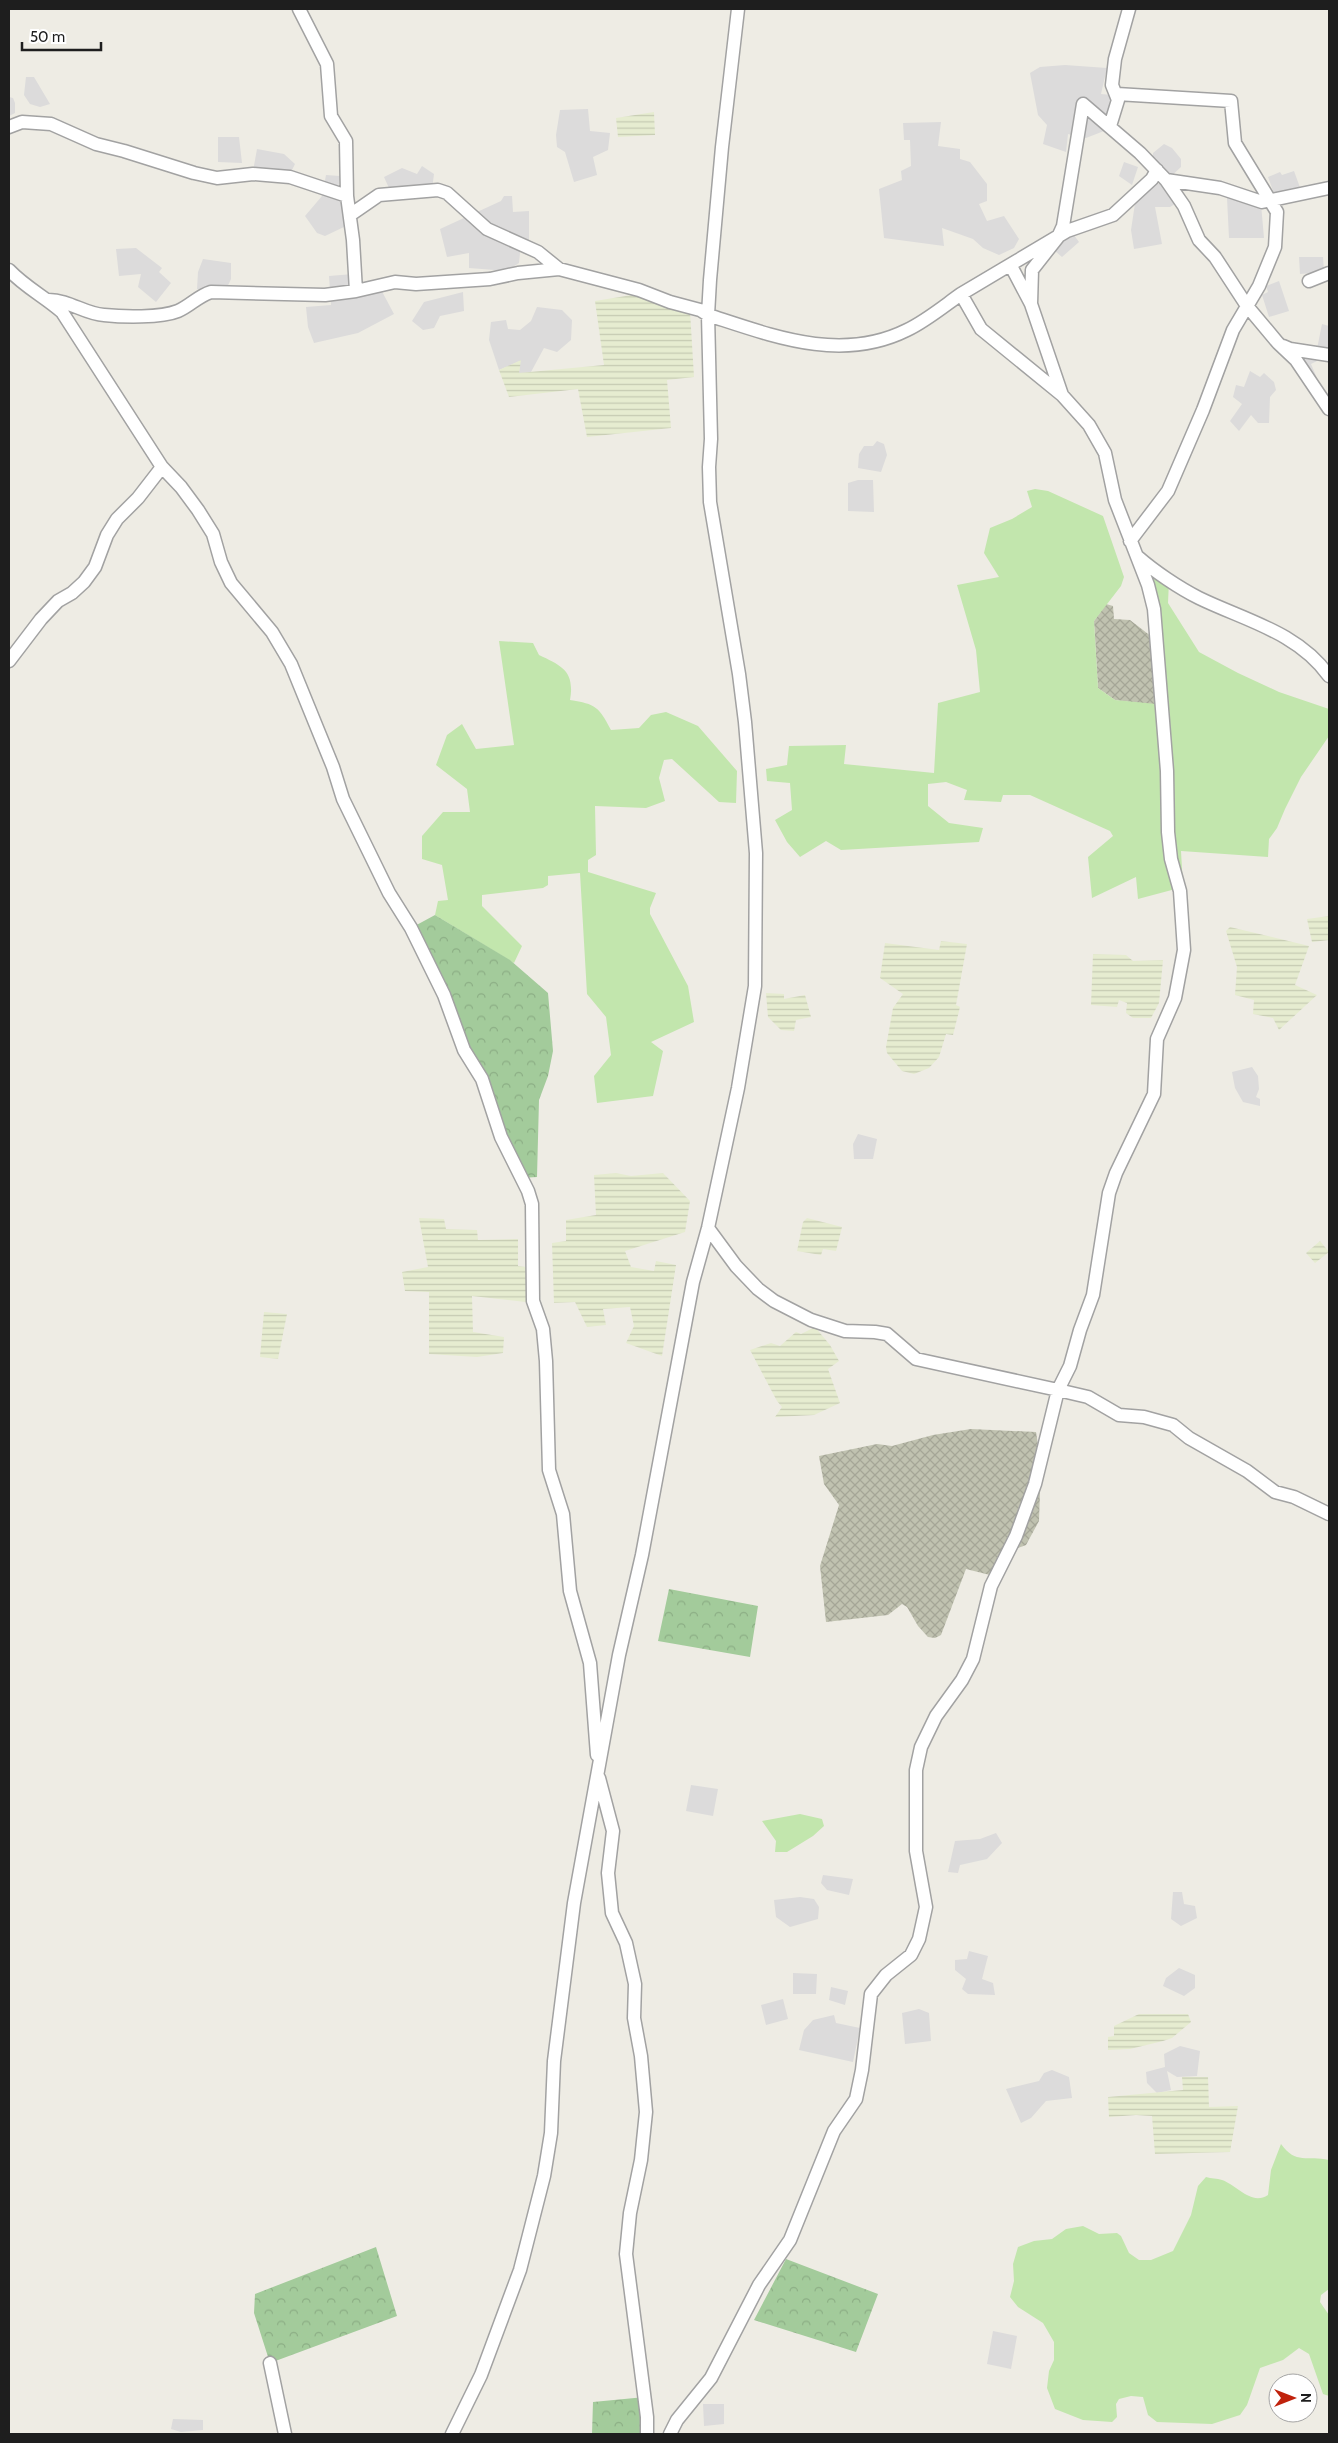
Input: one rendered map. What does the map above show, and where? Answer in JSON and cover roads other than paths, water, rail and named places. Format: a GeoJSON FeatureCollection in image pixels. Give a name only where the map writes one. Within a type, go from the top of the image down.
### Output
{"type":"FeatureCollection","features":[{"type":"Feature","properties":{"kind":"street"},"geometry":{"type":"LineString","coordinates":[[299,9],[328,64],[331,116],[346,145],[347,196],[356,291]]}},
{"type":"Feature","properties":{"kind":"street"},"geometry":{"type":"LineString","coordinates":[[452,2434],[481,2375],[520,2270],[544,2176],[551,2133],[554,2062],[574,1903],[619,1655],[642,1555],[693,1282],[708,1228],[738,1088],[755,986],[757,906],[755,838],[745,722],[739,674],[710,502],[708,315],[722,146],[738,9]]}},
{"type":"Feature","properties":{"kind":"street"},"geometry":{"type":"LineString","coordinates":[[1110,126],[1117,105],[1117,94],[1112,85],[1115,59],[1129,9]]}},
{"type":"Feature","properties":{"kind":"street"},"geometry":{"type":"LineString","coordinates":[[1117,94],[1231,101],[1234,109],[1236,143],[1277,212],[1275,247],[1259,286],[1233,330],[1203,410],[1168,491],[1130,541]]}},
{"type":"Feature","properties":{"kind":"street"},"geometry":{"type":"LineString","coordinates":[[1031,304],[1030,286],[1032,270],[1058,237],[1063,222],[1082,104],[1110,126],[1166,180],[1184,206],[1199,240],[1215,257],[1247,306],[1278,343],[1296,360],[1329,409]]}},
{"type":"Feature","properties":{"kind":"street"},"geometry":{"type":"LineString","coordinates":[[9,127],[29,121],[50,124],[96,144],[194,173],[217,178],[253,174],[290,177],[347,196]]}},
{"type":"Feature","properties":{"kind":"street"},"geometry":{"type":"LineString","coordinates":[[49,300],[66,302],[96,314],[148,315],[178,311],[211,292],[308,295],[356,291],[395,282],[416,284],[490,279],[518,273],[559,269],[639,290],[670,302],[700,310],[708,315],[810,345],[856,346],[908,330],[962,294],[1067,231],[1113,215],[1152,179],[1156,170]]}},
{"type":"Feature","properties":{"kind":"street"},"geometry":{"type":"LineString","coordinates":[[1166,180],[1210,186],[1228,190],[1253,200],[1271,202],[1329,188]]}},
{"type":"Feature","properties":{"kind":"street"},"geometry":{"type":"LineString","coordinates":[[350,215],[378,195],[438,190],[447,193],[487,229],[538,252],[559,269]]}},
{"type":"Feature","properties":{"kind":"street"},"geometry":{"type":"LineString","coordinates":[[1011,266],[1031,304],[1062,395]]}},
{"type":"Feature","properties":{"kind":"street"},"geometry":{"type":"LineString","coordinates":[[9,270],[27,287],[49,300],[62,312],[162,467],[181,487],[213,534],[221,562],[231,583],[260,617],[291,664],[333,767],[343,799],[389,893],[427,960],[444,995],[464,1050],[482,1079],[501,1137],[528,1190],[532,1204],[532,1301],[543,1329],[546,1361],[548,1470],[562,1514],[570,1591],[590,1663],[598,1776],[609,1809],[613,1832],[608,1873],[612,1913],[626,1944],[635,1984],[634,2018],[641,2049],[645,2103],[641,2160],[630,2213],[626,2254],[647,2417],[647,2434]]}},
{"type":"Feature","properties":{"kind":"street"},"geometry":{"type":"LineString","coordinates":[[1309,282],[1329,273]]}},
{"type":"Feature","properties":{"kind":"street"},"geometry":{"type":"LineString","coordinates":[[670,2434],[677,2420],[711,2378],[759,2285],[790,2240],[834,2131],[856,2099],[862,2070],[871,1994],[886,1975],[911,1955],[919,1939],[926,1907],[916,1851],[916,1770],[921,1747],[936,1716],[962,1680],[973,1659],[991,1586],[1016,1536],[1039,1470],[1058,1390],[1070,1366],[1093,1295],[1109,1193],[1116,1173],[1154,1094],[1157,1039],[1176,998],[1184,950],[1180,891],[1171,859],[1168,832],[1167,771],[1154,609],[1138,557],[1115,500],[1105,453],[1089,425],[1062,395],[981,329],[962,294]]}},
{"type":"Feature","properties":{"kind":"street"},"geometry":{"type":"LineString","coordinates":[[1278,343],[1290,349],[1329,354]]}},
{"type":"Feature","properties":{"kind":"street"},"geometry":{"type":"LineString","coordinates":[[9,661],[40,619],[58,601],[72,593],[84,582],[94,567],[107,535],[117,519],[138,498],[149,481],[162,467]]}},
{"type":"Feature","properties":{"kind":"street"},"geometry":{"type":"LineString","coordinates":[[1138,557],[1197,597],[1276,631],[1300,648],[1329,676]]}},
{"type":"Feature","properties":{"kind":"street"},"geometry":{"type":"LineString","coordinates":[[708,1228],[736,1266],[758,1288],[774,1301],[811,1320],[845,1332],[887,1334],[916,1359],[1088,1397],[1119,1415],[1130,1418],[1144,1417],[1173,1425],[1189,1438],[1247,1471],[1275,1492],[1294,1497],[1329,1514]]}},
{"type":"Feature","properties":{"kind":"street"},"geometry":{"type":"LineString","coordinates":[[270,2363],[285,2434]]}}]}
